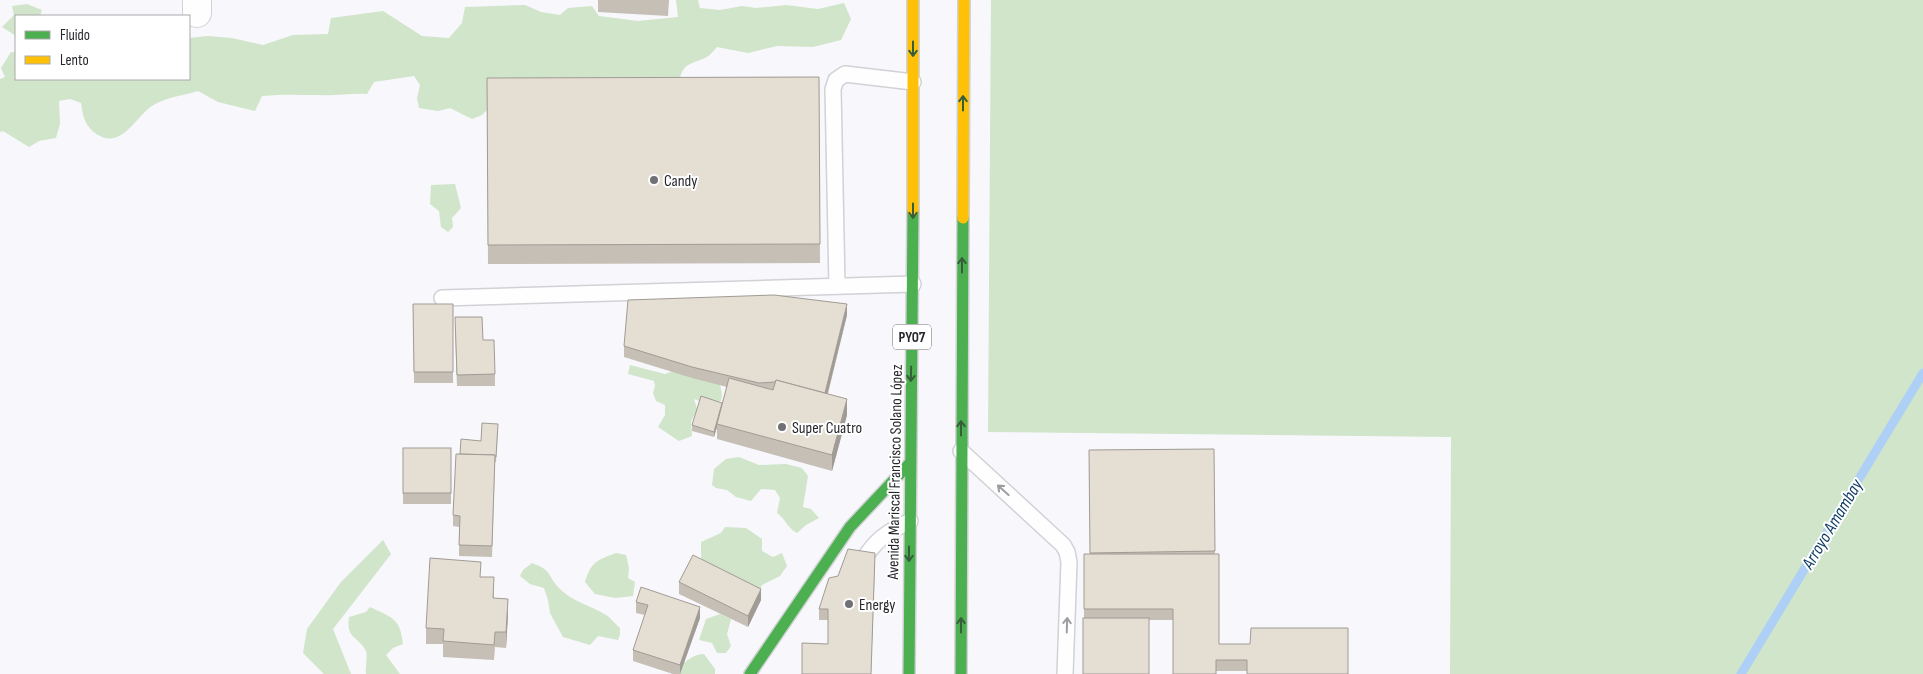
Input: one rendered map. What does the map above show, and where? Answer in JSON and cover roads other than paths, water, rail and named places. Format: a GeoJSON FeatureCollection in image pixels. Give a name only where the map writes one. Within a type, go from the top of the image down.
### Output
{"type":"FeatureCollection","features":[{"type":"Feature","properties":{"kind":"main road","name":"Avenida Mariscal Francisco Solano López"},"geometry":{"type":"LineString","coordinates":[[909,674],[913,284],[913,0]]}},
{"type":"Feature","properties":{"kind":"main road"},"geometry":{"type":"LineString","coordinates":[[961,674],[964,0]]}},
{"type":"Feature","properties":{"kind":"main road"},"geometry":{"type":"LineString","coordinates":[[750,674],[850,527],[910,463]]}},
{"type":"Feature","properties":{"kind":"lane"},"geometry":{"type":"LineString","coordinates":[[837,286],[833,89],[836,80],[845,74],[913,82]]}},
{"type":"Feature","properties":{"kind":"lane"},"geometry":{"type":"LineString","coordinates":[[442,298],[913,284]]}},
{"type":"Feature","properties":{"kind":"lane"},"geometry":{"type":"LineString","coordinates":[[961,451],[1063,545],[1067,552],[1065,674]]}},
{"type":"Feature","properties":{"kind":"lane"},"geometry":{"type":"LineString","coordinates":[[862,562],[869,551],[888,531],[910,521]]}},
{"type":"Feature","properties":{"kind":"waterway","name":"Arroyo Amambay"},"geometry":{"type":"LineString","coordinates":[[1741,674],[1923,373]]}},
{"type":"Feature","properties":{"kind":"place","name":"Candy"},"geometry":{"type":"Point","coordinates":[654,180]}},
{"type":"Feature","properties":{"kind":"place","name":"Super Cuatro"},"geometry":{"type":"Point","coordinates":[782,427]}},
{"type":"Feature","properties":{"kind":"place","name":"Energy"},"geometry":{"type":"Point","coordinates":[849,604]}}]}
